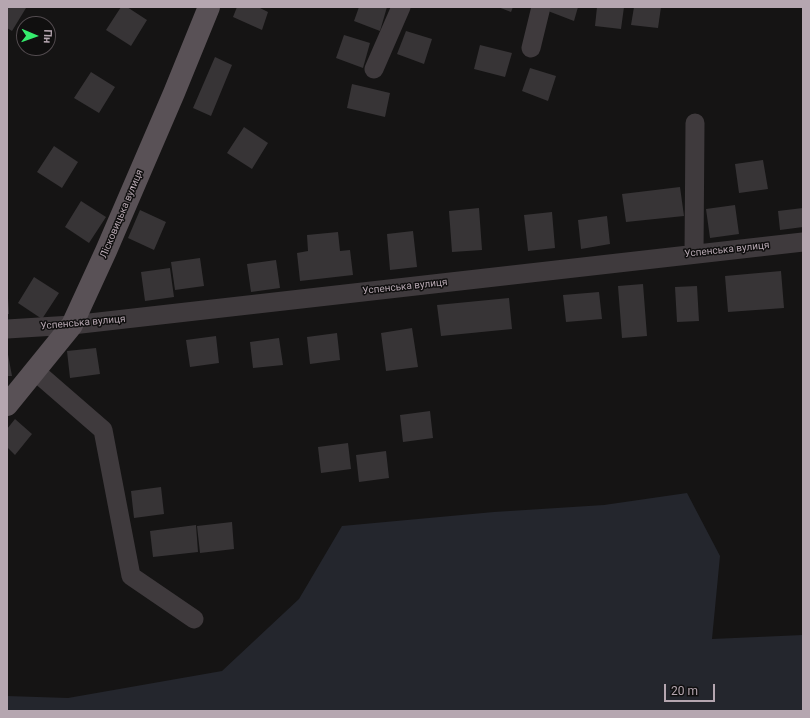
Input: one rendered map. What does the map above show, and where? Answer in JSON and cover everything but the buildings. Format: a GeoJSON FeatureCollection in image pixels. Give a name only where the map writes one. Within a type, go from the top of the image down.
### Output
{"type":"FeatureCollection","features":[{"type":"Feature","properties":{"kind":"main road","name":"Лісковицька вулиця"},"geometry":{"type":"LineString","coordinates":[[7,405],[72,325],[171,101],[209,7]]}},
{"type":"Feature","properties":{"kind":"street"},"geometry":{"type":"LineString","coordinates":[[374,69],[401,7]]}},
{"type":"Feature","properties":{"kind":"street"},"geometry":{"type":"LineString","coordinates":[[531,48],[541,7]]}},
{"type":"Feature","properties":{"kind":"street"},"geometry":{"type":"LineString","coordinates":[[694,254],[695,123]]}},
{"type":"Feature","properties":{"kind":"street","name":"Успенська вулиця"},"geometry":{"type":"LineString","coordinates":[[7,329],[72,325],[803,242]]}},
{"type":"Feature","properties":{"kind":"street"},"geometry":{"type":"LineString","coordinates":[[35,371],[104,430],[131,576],[194,620]]}},
{"type":"Feature","properties":{"kind":"shaded area"},"geometry":{"type":"Polygon","coordinates":[[[687,493],[720,556],[712,639],[803,635],[803,711],[7,711],[7,696],[68,698],[222,671],[299,599],[342,526],[494,512],[604,505],[687,493]]]}}]}
